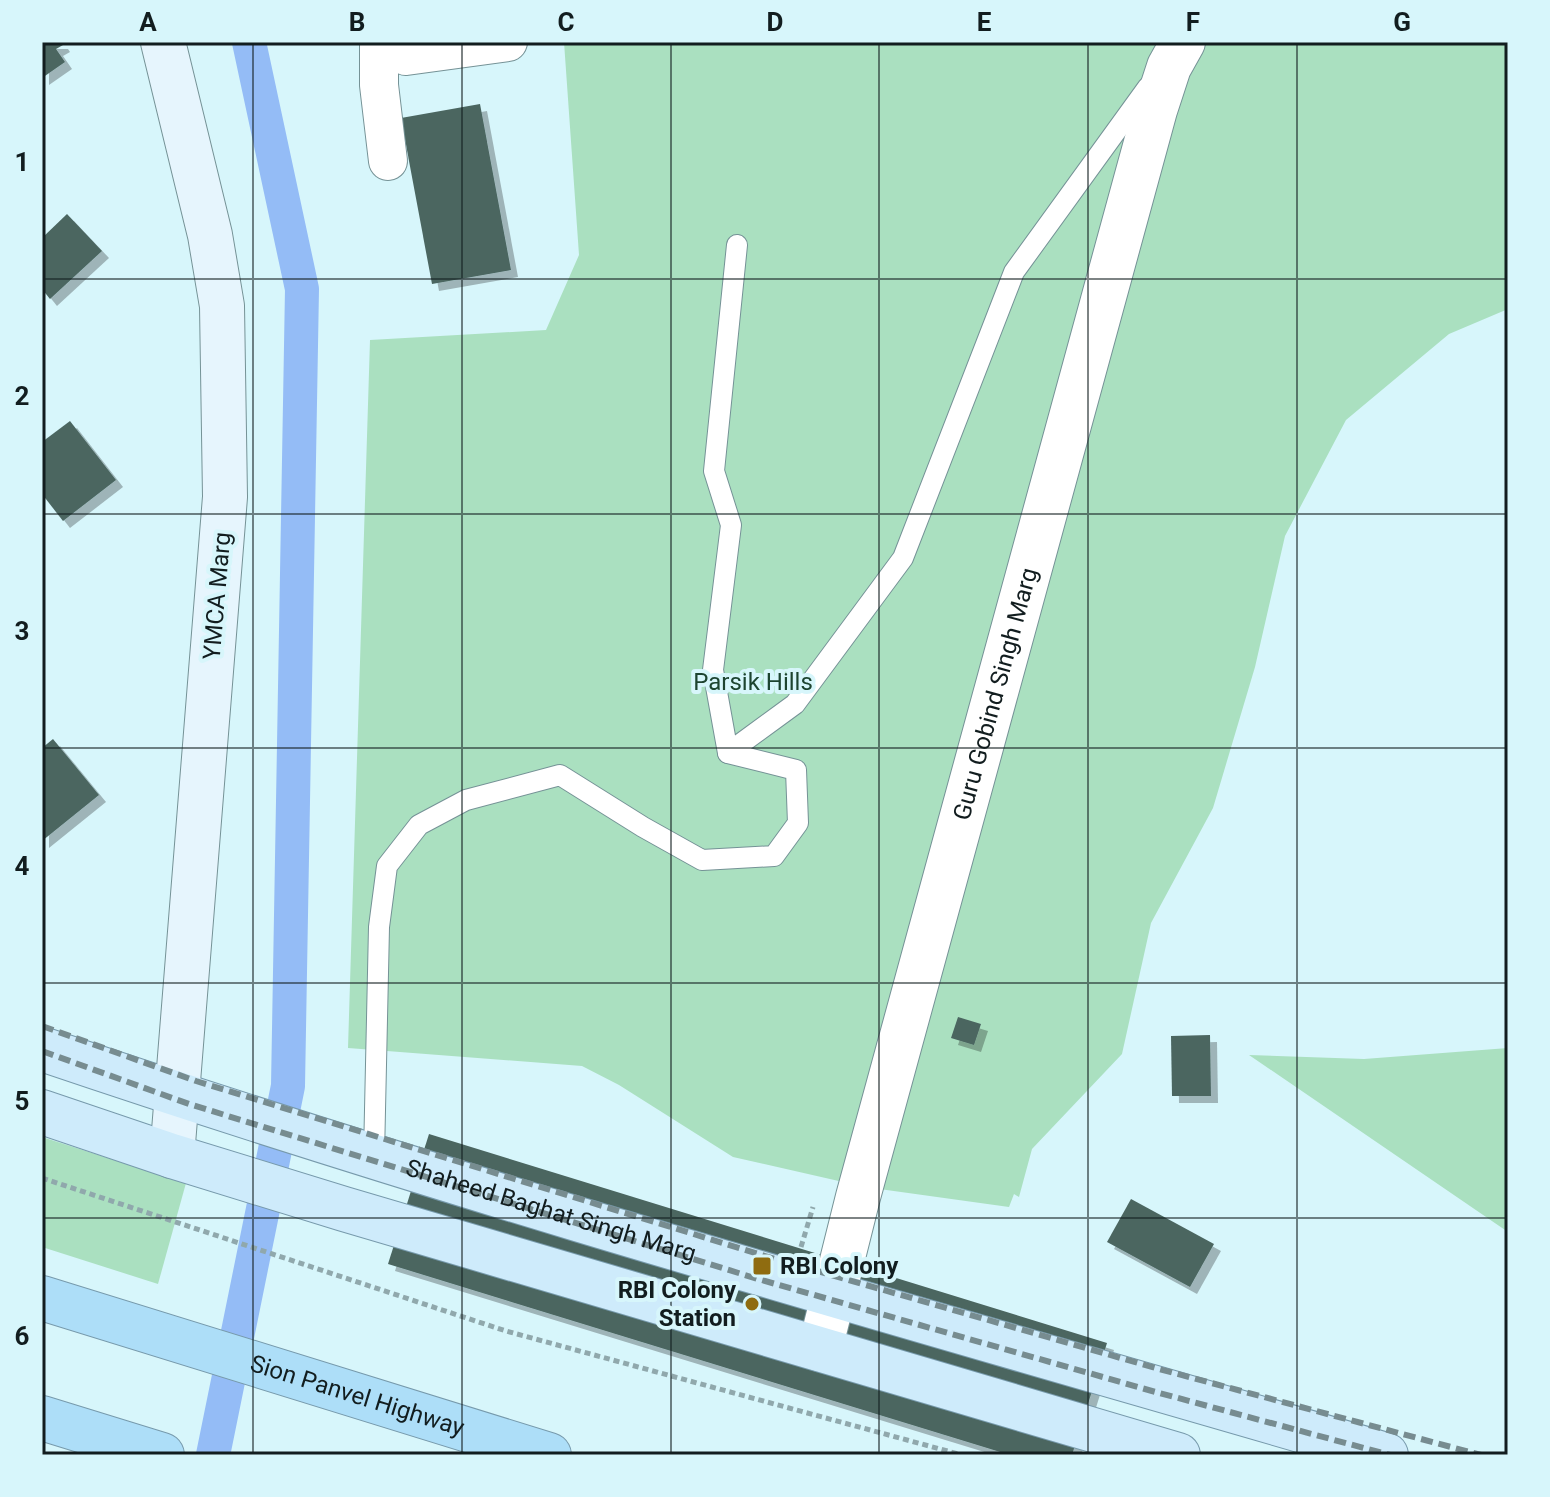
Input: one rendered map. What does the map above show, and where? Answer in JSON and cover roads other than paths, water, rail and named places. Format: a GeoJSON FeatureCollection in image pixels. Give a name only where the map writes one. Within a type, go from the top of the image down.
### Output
{"type":"FeatureCollection","features":[{"type":"Feature","properties":{"kind":"highway","name":"Sion Panvel Highway"},"geometry":{"type":"LineString","coordinates":[[42,1298],[549,1455]]}},
{"type":"Feature","properties":{"kind":"highway"},"geometry":{"type":"LineString","coordinates":[[42,1418],[147,1451]]}},
{"type":"Feature","properties":{"kind":"main road","name":"YMCA Marg"},"geometry":{"type":"LineString","coordinates":[[163,42],[210,235],[222,306],[225,373],[225,497],[172,1156]]}},
{"type":"Feature","properties":{"kind":"main road","name":"Shaheed Baghat Singh Marg"},"geometry":{"type":"LineString","coordinates":[[42,1049],[240,1116],[833,1294],[1386,1455]]}},
{"type":"Feature","properties":{"kind":"main road"},"geometry":{"type":"LineString","coordinates":[[42,1112],[344,1209],[1178,1455]]}},
{"type":"Feature","properties":{"kind":"street"},"geometry":{"type":"LineString","coordinates":[[379,42],[379,85],[388,161]]}},
{"type":"Feature","properties":{"kind":"street"},"geometry":{"type":"LineString","coordinates":[[393,42],[406,56],[508,42]]}},
{"type":"Feature","properties":{"kind":"street","name":"Guru Gobind Singh Marg"},"geometry":{"type":"LineString","coordinates":[[820,1349],[1155,110],[1169,67],[1182,42]]}},
{"type":"Feature","properties":{"kind":"lane"},"geometry":{"type":"LineString","coordinates":[[728,753],[795,704],[903,558],[1014,272],[1182,42]]}},
{"type":"Feature","properties":{"kind":"lane"},"geometry":{"type":"LineString","coordinates":[[728,753],[713,670],[731,525],[714,471],[737,245]]}},
{"type":"Feature","properties":{"kind":"lane"},"geometry":{"type":"LineString","coordinates":[[366,1154],[379,927],[387,866],[419,825],[466,800],[560,775],[702,860],[774,856],[798,823],[796,770],[728,753]]}},
{"type":"Feature","properties":{"kind":"waterway"},"geometry":{"type":"LineString","coordinates":[[213,1455],[288,1086],[302,289],[249,42]]}},
{"type":"Feature","properties":{"kind":"railway"},"geometry":{"type":"LineString","coordinates":[[42,1026],[196,1081],[765,1256],[1159,1369],[1481,1455]]}},
{"type":"Feature","properties":{"kind":"railway"},"geometry":{"type":"LineString","coordinates":[[42,1051],[189,1104],[758,1279],[1390,1455]]}},
{"type":"Feature","properties":{"kind":"place","name":"RBI Colony"},"geometry":{"type":"Point","coordinates":[762,1266]}},
{"type":"Feature","properties":{"kind":"place","name":"RBI Colony Station"},"geometry":{"type":"Point","coordinates":[752,1304]}},
{"type":"Feature","properties":{"kind":"park label","name":"Parsik Hills"},"geometry":{"type":"Point","coordinates":[753,682]}}]}
